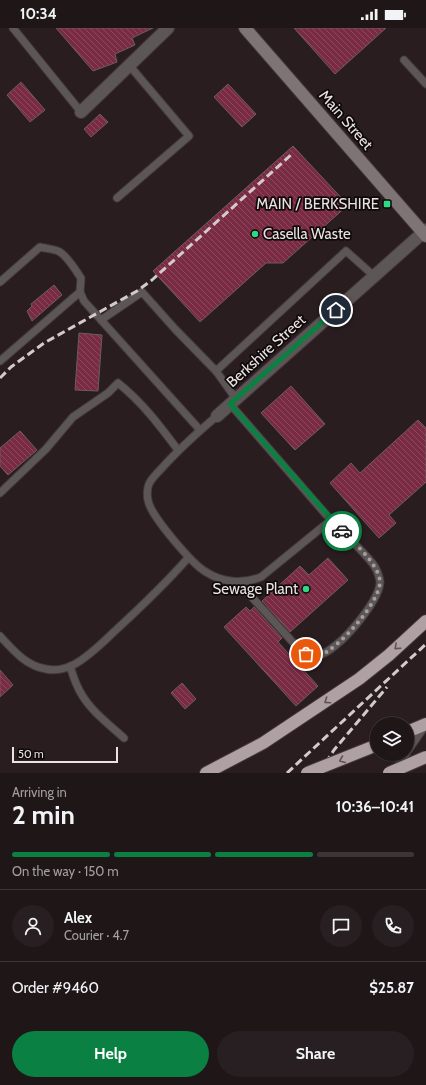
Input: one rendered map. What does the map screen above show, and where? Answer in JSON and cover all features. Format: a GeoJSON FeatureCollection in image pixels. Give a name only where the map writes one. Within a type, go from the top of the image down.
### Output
{"type":"FeatureCollection","features":[{"type":"Feature","properties":{"kind":"highway"},"geometry":{"type":"LineString","coordinates":[[206,773],[263,743],[359,679],[389,655],[426,621]]}},
{"type":"Feature","properties":{"kind":"highway"},"geometry":{"type":"LineString","coordinates":[[414,729],[426,724]]}},
{"type":"Feature","properties":{"kind":"highway"},"geometry":{"type":"LineString","coordinates":[[307,773],[370,748]]}},
{"type":"Feature","properties":{"kind":"highway"},"geometry":{"type":"LineString","coordinates":[[389,773],[426,757]]}},
{"type":"Feature","properties":{"kind":"main road","name":"Main Street"},"geometry":{"type":"LineString","coordinates":[[245,28],[425,233]]}},
{"type":"Feature","properties":{"kind":"street"},"geometry":{"type":"LineString","coordinates":[[81,112],[168,28]]}},
{"type":"Feature","properties":{"kind":"street","name":"Berkshire Street"},"geometry":{"type":"LineString","coordinates":[[217,416],[374,276],[425,233]]}},
{"type":"Feature","properties":{"kind":"lane"},"geometry":{"type":"LineString","coordinates":[[13,28],[81,112]]}},
{"type":"Feature","properties":{"kind":"lane"},"geometry":{"type":"LineString","coordinates":[[404,60],[426,84]]}},
{"type":"Feature","properties":{"kind":"lane"},"geometry":{"type":"LineString","coordinates":[[117,198],[189,136],[129,65]]}},
{"type":"Feature","properties":{"kind":"lane"},"geometry":{"type":"LineString","coordinates":[[0,282],[40,247],[58,251],[68,260],[81,278],[80,292],[84,301],[200,430]]}},
{"type":"Feature","properties":{"kind":"lane"},"geometry":{"type":"LineString","coordinates":[[216,371],[346,251],[374,276]]}},
{"type":"Feature","properties":{"kind":"lane"},"geometry":{"type":"LineString","coordinates":[[0,361],[80,292]]}},
{"type":"Feature","properties":{"kind":"lane"},"geometry":{"type":"LineString","coordinates":[[101,320],[142,292],[175,329],[216,371],[233,401],[331,520],[375,566],[380,581],[378,592],[367,610],[347,636],[330,650],[317,656],[303,652],[238,582]]}},
{"type":"Feature","properties":{"kind":"lane"},"geometry":{"type":"LineString","coordinates":[[0,493],[46,449],[73,417],[108,393],[118,383],[149,413],[178,450]]}},
{"type":"Feature","properties":{"kind":"lane"},"geometry":{"type":"LineString","coordinates":[[217,416],[178,450],[148,485],[148,500],[155,515],[188,558],[206,572],[225,580],[238,582],[250,581],[261,577],[331,520]]}},
{"type":"Feature","properties":{"kind":"lane"},"geometry":{"type":"LineString","coordinates":[[0,636],[18,655],[33,666],[47,669],[63,669],[75,664],[96,648],[147,601],[188,558]]}},
{"type":"Feature","properties":{"kind":"lane"},"geometry":{"type":"LineString","coordinates":[[70,666],[74,681],[82,696],[97,714],[124,738]]}},
{"type":"Feature","properties":{"kind":"lane"},"geometry":{"type":"LineString","coordinates":[[414,741],[426,724]]}},
{"type":"Feature","properties":{"kind":"lane"},"geometry":{"type":"LineString","coordinates":[[393,773],[401,761]]}},
{"type":"Feature","properties":{"kind":"building"},"geometry":{"type":"Polygon","coordinates":[[[56,28],[153,28],[132,38],[135,45],[115,54],[117,62],[93,71],[56,28]]]}},
{"type":"Feature","properties":{"kind":"building"},"geometry":{"type":"Polygon","coordinates":[[[294,28],[386,28],[335,74],[294,28]]]}},
{"type":"Feature","properties":{"kind":"building"},"geometry":{"type":"Polygon","coordinates":[[[21,82],[45,110],[30,122],[7,95],[21,82]]]}},
{"type":"Feature","properties":{"kind":"building"},"geometry":{"type":"Polygon","coordinates":[[[228,84],[256,114],[242,127],[214,97],[228,84]]]}},
{"type":"Feature","properties":{"kind":"building"},"geometry":{"type":"Polygon","coordinates":[[[100,114],[108,122],[91,137],[84,129],[100,114]]]}},
{"type":"Feature","properties":{"kind":"building","name":"Casella Waste"},"geometry":{"type":"Polygon","coordinates":[[[293,146],[348,205],[283,263],[266,263],[200,322],[153,271],[293,146]]]}},
{"type":"Feature","properties":{"kind":"building"},"geometry":{"type":"Polygon","coordinates":[[[54,285],[62,295],[32,321],[27,311],[32,306],[31,304],[54,285]]]}},
{"type":"Feature","properties":{"kind":"building"},"geometry":{"type":"Polygon","coordinates":[[[79,333],[102,335],[98,391],[75,390],[79,333]]]}},
{"type":"Feature","properties":{"kind":"building"},"geometry":{"type":"Polygon","coordinates":[[[291,386],[325,424],[295,450],[261,413],[291,386]]]}},
{"type":"Feature","properties":{"kind":"building"},"geometry":{"type":"Polygon","coordinates":[[[418,420],[426,428],[426,482],[389,515],[396,523],[379,538],[330,483],[351,463],[360,473],[418,420]]]}},
{"type":"Feature","properties":{"kind":"building"},"geometry":{"type":"Polygon","coordinates":[[[20,431],[37,450],[8,475],[0,466],[0,448],[20,431]]]}},
{"type":"Feature","properties":{"kind":"building","name":"Sewage Plant"},"geometry":{"type":"Polygon","coordinates":[[[328,558],[348,580],[290,632],[262,601],[300,566],[309,575],[328,558]]]}},
{"type":"Feature","properties":{"kind":"building"},"geometry":{"type":"Polygon","coordinates":[[[246,607],[250,611],[254,607],[282,638],[278,642],[318,686],[296,706],[224,627],[246,607]]]}},
{"type":"Feature","properties":{"kind":"building"},"geometry":{"type":"Polygon","coordinates":[[[0,670],[13,685],[0,697],[0,670]]]}},
{"type":"Feature","properties":{"kind":"building"},"geometry":{"type":"Polygon","coordinates":[[[182,683],[196,699],[185,709],[171,693],[182,683]]]}},
{"type":"Feature","properties":{"kind":"railway"},"geometry":{"type":"LineString","coordinates":[[0,378],[11,367],[44,343],[137,291],[152,280],[292,154]]}},
{"type":"Feature","properties":{"kind":"railway"},"geometry":{"type":"LineString","coordinates":[[287,773],[426,644]]}},
{"type":"Feature","properties":{"kind":"railway"},"geometry":{"type":"LineString","coordinates":[[319,773],[334,750],[387,687]]}},
{"type":"Feature","properties":{"kind":"way so far"},"geometry":{"type":"LineString","coordinates":[[306,654],[317,656],[330,650],[347,636],[367,610],[378,592],[380,581],[375,566],[342,531]]}},
{"type":"Feature","properties":{"kind":"place","name":"MAIN / BERKSHIRE"},"geometry":{"type":"Point","coordinates":[387,204]}},
{"type":"Feature","properties":{"kind":"place","name":"Casella Waste"},"geometry":{"type":"Point","coordinates":[255,234]}},
{"type":"Feature","properties":{"kind":"place","name":"Sewage Plant"},"geometry":{"type":"Point","coordinates":[306,589]}},
{"type":"Feature","properties":{"kind":"route"},"geometry":{"type":"LineString","coordinates":[[336,310],[230,404],[342,531]]}}]}
